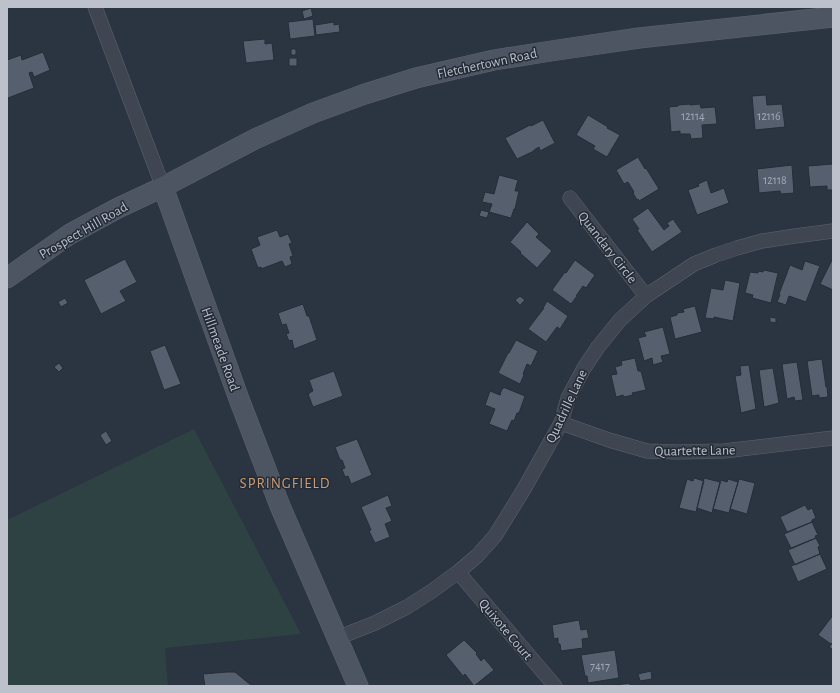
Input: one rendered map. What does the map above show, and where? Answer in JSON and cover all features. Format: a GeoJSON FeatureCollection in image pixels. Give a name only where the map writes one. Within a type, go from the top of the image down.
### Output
{"type":"FeatureCollection","features":[{"type":"Feature","properties":{"kind":"street","name":"Hillmeade Road"},"geometry":{"type":"LineString","coordinates":[[95,7],[264,465],[280,506],[358,686]]}},
{"type":"Feature","properties":{"kind":"street","name":"Fletchertown Road"},"geometry":{"type":"LineString","coordinates":[[162,187],[255,139],[313,113],[365,94],[416,78],[494,60],[551,50],[639,38],[833,17]]}},
{"type":"Feature","properties":{"kind":"street","name":"Prospect Hill Road"},"geometry":{"type":"LineString","coordinates":[[7,278],[70,234],[118,208],[162,187]]}},
{"type":"Feature","properties":{"kind":"street","name":"Quandary Circle"},"geometry":{"type":"LineString","coordinates":[[570,198],[646,296]]}},
{"type":"Feature","properties":{"kind":"street","name":"Quadrille Lane"},"geometry":{"type":"LineString","coordinates":[[337,638],[375,623],[407,607],[432,591],[477,556],[495,536],[524,489],[561,423],[568,398],[584,368],[598,347],[620,320],[646,296],[694,264],[716,255],[762,242],[833,231]]}},
{"type":"Feature","properties":{"kind":"street","name":"Quartette Lane"},"geometry":{"type":"LineString","coordinates":[[561,423],[609,440],[647,451],[724,451],[833,438]]}},
{"type":"Feature","properties":{"kind":"street","name":"Quixote Court"},"geometry":{"type":"LineString","coordinates":[[458,572],[555,686]]}},
{"type":"Feature","properties":{"kind":"shaded area"},"geometry":{"type":"Polygon","coordinates":[[[194,429],[301,634],[165,648],[168,686],[7,686],[7,520],[194,429]]]}},
{"type":"Feature","properties":{"kind":"building"},"geometry":{"type":"Polygon","coordinates":[[[311,8],[313,16],[304,19],[302,11],[311,8]]]}},
{"type":"Feature","properties":{"kind":"building"},"geometry":{"type":"Polygon","coordinates":[[[313,19],[315,36],[290,39],[288,22],[313,19]]]}},
{"type":"Feature","properties":{"kind":"building"},"geometry":{"type":"Polygon","coordinates":[[[334,22],[334,25],[339,24],[340,32],[316,35],[315,25],[334,22]]]}},
{"type":"Feature","properties":{"kind":"building"},"geometry":{"type":"Polygon","coordinates":[[[265,39],[265,44],[272,43],[274,60],[246,63],[243,41],[265,39]]]}},
{"type":"Feature","properties":{"kind":"building"},"geometry":{"type":"Polygon","coordinates":[[[291,49],[296,49],[296,55],[291,55],[291,49]]]}},
{"type":"Feature","properties":{"kind":"building"},"geometry":{"type":"Polygon","coordinates":[[[43,52],[50,70],[34,77],[32,72],[29,73],[34,88],[8,98],[7,60],[21,55],[22,60],[43,52]]]}},
{"type":"Feature","properties":{"kind":"building"},"geometry":{"type":"Polygon","coordinates":[[[289,58],[297,58],[297,66],[289,66],[289,58]]]}},
{"type":"Feature","properties":{"kind":"building"},"geometry":{"type":"Polygon","coordinates":[[[766,95],[767,105],[782,104],[785,127],[755,130],[752,96],[766,95]]]}},
{"type":"Feature","properties":{"kind":"building"},"geometry":{"type":"Polygon","coordinates":[[[700,104],[701,108],[715,107],[717,124],[702,125],[703,138],[691,139],[690,134],[680,134],[680,131],[671,132],[669,107],[700,104]]]}},
{"type":"Feature","properties":{"kind":"building"},"geometry":{"type":"Polygon","coordinates":[[[588,115],[620,135],[607,157],[593,149],[595,146],[576,135],[588,115]]]}},
{"type":"Feature","properties":{"kind":"building"},"geometry":{"type":"Polygon","coordinates":[[[543,120],[555,143],[540,151],[539,147],[517,159],[505,138],[543,120]]]}},
{"type":"Feature","properties":{"kind":"building"},"geometry":{"type":"Polygon","coordinates":[[[638,157],[659,189],[639,201],[638,199],[637,200],[628,182],[624,184],[616,170],[638,157]]]}},
{"type":"Feature","properties":{"kind":"building"},"geometry":{"type":"Polygon","coordinates":[[[833,164],[833,190],[827,190],[827,186],[810,187],[808,166],[833,164]]]}},
{"type":"Feature","properties":{"kind":"building"},"geometry":{"type":"Polygon","coordinates":[[[792,165],[794,193],[781,194],[780,191],[759,193],[757,169],[792,165]]]}},
{"type":"Feature","properties":{"kind":"building"},"geometry":{"type":"Polygon","coordinates":[[[499,175],[518,180],[515,191],[519,191],[515,209],[511,218],[489,212],[492,204],[482,202],[485,192],[494,194],[499,175]]]}},
{"type":"Feature","properties":{"kind":"building"},"geometry":{"type":"Polygon","coordinates":[[[707,180],[711,193],[724,188],[729,203],[697,215],[688,190],[699,186],[698,184],[707,180]]]}},
{"type":"Feature","properties":{"kind":"building"},"geometry":{"type":"Polygon","coordinates":[[[648,208],[664,230],[669,226],[667,223],[673,219],[682,232],[652,252],[637,230],[639,229],[632,219],[648,208]]]}},
{"type":"Feature","properties":{"kind":"building"},"geometry":{"type":"Polygon","coordinates":[[[481,210],[489,212],[487,218],[479,216],[481,210]]]}},
{"type":"Feature","properties":{"kind":"building"},"geometry":{"type":"Polygon","coordinates":[[[527,222],[539,234],[536,237],[552,251],[537,268],[510,242],[527,222]]]}},
{"type":"Feature","properties":{"kind":"building"},"geometry":{"type":"Polygon","coordinates":[[[277,230],[280,237],[288,234],[292,243],[289,244],[293,256],[290,257],[292,264],[285,267],[282,261],[261,269],[261,267],[258,268],[251,249],[260,245],[257,237],[277,230]]]}},
{"type":"Feature","properties":{"kind":"building"},"geometry":{"type":"Polygon","coordinates":[[[125,259],[137,282],[120,291],[126,301],[101,314],[84,280],[125,259]]]}},
{"type":"Feature","properties":{"kind":"building"},"geometry":{"type":"Polygon","coordinates":[[[575,260],[595,275],[586,288],[583,286],[571,304],[552,290],[575,260]]]}},
{"type":"Feature","properties":{"kind":"building"},"geometry":{"type":"Polygon","coordinates":[[[833,260],[833,290],[820,284],[833,260]]]}},
{"type":"Feature","properties":{"kind":"building"},"geometry":{"type":"Polygon","coordinates":[[[805,261],[820,266],[806,302],[789,296],[786,305],[777,302],[790,265],[802,270],[805,261]]]}},
{"type":"Feature","properties":{"kind":"building"},"geometry":{"type":"Polygon","coordinates":[[[764,270],[778,273],[771,303],[752,298],[753,295],[745,293],[750,272],[758,273],[758,271],[763,272],[764,270]]]}},
{"type":"Feature","properties":{"kind":"building"},"geometry":{"type":"Polygon","coordinates":[[[725,280],[740,283],[733,321],[714,317],[714,319],[705,318],[711,288],[723,290],[725,280]]]}},
{"type":"Feature","properties":{"kind":"building"},"geometry":{"type":"Polygon","coordinates":[[[520,296],[525,300],[520,305],[515,300],[520,296]]]}},
{"type":"Feature","properties":{"kind":"building"},"geometry":{"type":"Polygon","coordinates":[[[65,298],[68,303],[61,307],[58,302],[65,298]]]}},
{"type":"Feature","properties":{"kind":"building"},"geometry":{"type":"Polygon","coordinates":[[[547,301],[568,316],[560,329],[557,327],[546,342],[528,329],[544,308],[547,301]]]}},
{"type":"Feature","properties":{"kind":"building"},"geometry":{"type":"Polygon","coordinates":[[[303,304],[307,316],[309,316],[317,340],[294,349],[292,340],[289,341],[286,334],[289,333],[286,324],[282,325],[278,313],[303,304]]]}},
{"type":"Feature","properties":{"kind":"building"},"geometry":{"type":"Polygon","coordinates":[[[695,306],[702,332],[675,339],[670,317],[677,315],[677,313],[684,312],[683,309],[695,306]]]}},
{"type":"Feature","properties":{"kind":"building"},"geometry":{"type":"Polygon","coordinates":[[[770,317],[776,318],[776,323],[770,322],[770,317]]]}},
{"type":"Feature","properties":{"kind":"building"},"geometry":{"type":"Polygon","coordinates":[[[663,327],[670,354],[661,356],[663,362],[653,365],[652,358],[644,361],[638,338],[646,336],[644,332],[663,327]]]}},
{"type":"Feature","properties":{"kind":"building"},"geometry":{"type":"Polygon","coordinates":[[[516,340],[538,351],[531,366],[527,364],[520,384],[498,373],[516,340]]]}},
{"type":"Feature","properties":{"kind":"building"},"geometry":{"type":"Polygon","coordinates":[[[165,345],[181,384],[164,390],[150,351],[165,345]]]}},
{"type":"Feature","properties":{"kind":"building"},"geometry":{"type":"Polygon","coordinates":[[[635,358],[638,371],[641,371],[646,390],[632,393],[633,395],[616,397],[611,375],[617,374],[615,367],[622,365],[621,361],[635,358]]]}},
{"type":"Feature","properties":{"kind":"building"},"geometry":{"type":"Polygon","coordinates":[[[822,359],[828,397],[819,398],[819,395],[812,396],[807,361],[822,359]]]}},
{"type":"Feature","properties":{"kind":"building"},"geometry":{"type":"Polygon","coordinates":[[[797,362],[803,400],[795,401],[794,397],[787,399],[782,364],[797,362]]]}},
{"type":"Feature","properties":{"kind":"building"},"geometry":{"type":"Polygon","coordinates":[[[59,363],[63,368],[59,372],[54,367],[59,363]]]}},
{"type":"Feature","properties":{"kind":"building"},"geometry":{"type":"Polygon","coordinates":[[[749,365],[756,409],[741,413],[735,376],[741,375],[740,366],[749,365]]]}},
{"type":"Feature","properties":{"kind":"building"},"geometry":{"type":"Polygon","coordinates":[[[773,368],[779,403],[764,407],[759,370],[773,368]]]}},
{"type":"Feature","properties":{"kind":"building"},"geometry":{"type":"Polygon","coordinates":[[[334,371],[343,396],[313,407],[308,394],[313,391],[309,380],[334,371]]]}},
{"type":"Feature","properties":{"kind":"building"},"geometry":{"type":"Polygon","coordinates":[[[503,387],[525,396],[519,413],[517,413],[514,421],[512,420],[507,431],[489,424],[495,409],[485,405],[490,391],[500,395],[503,387]]]}},
{"type":"Feature","properties":{"kind":"building"},"geometry":{"type":"Polygon","coordinates":[[[106,431],[112,441],[106,445],[100,435],[106,431]]]}},
{"type":"Feature","properties":{"kind":"building"},"geometry":{"type":"Polygon","coordinates":[[[357,439],[372,475],[351,484],[348,476],[345,477],[342,469],[345,468],[335,447],[357,439]]]}},
{"type":"Feature","properties":{"kind":"building"},"geometry":{"type":"Polygon","coordinates":[[[694,478],[704,481],[696,512],[679,508],[687,479],[693,481],[694,478]]]}},
{"type":"Feature","properties":{"kind":"building"},"geometry":{"type":"Polygon","coordinates":[[[704,478],[720,482],[712,513],[697,508],[704,478]]]}},
{"type":"Feature","properties":{"kind":"building"},"geometry":{"type":"Polygon","coordinates":[[[728,479],[738,482],[729,513],[713,509],[721,480],[727,482],[728,479]]]}},
{"type":"Feature","properties":{"kind":"building"},"geometry":{"type":"Polygon","coordinates":[[[739,479],[755,483],[747,514],[730,509],[739,479]]]}},
{"type":"Feature","properties":{"kind":"building"},"geometry":{"type":"Polygon","coordinates":[[[388,495],[392,506],[386,508],[392,521],[385,524],[390,537],[375,543],[369,531],[371,530],[361,507],[388,495]]]}},
{"type":"Feature","properties":{"kind":"building"},"geometry":{"type":"Polygon","coordinates":[[[805,505],[808,510],[812,508],[816,518],[812,520],[812,522],[787,532],[780,517],[805,505]]]}},
{"type":"Feature","properties":{"kind":"building"},"geometry":{"type":"Polygon","coordinates":[[[812,522],[818,535],[815,536],[816,538],[791,548],[784,534],[812,522]]]}},
{"type":"Feature","properties":{"kind":"building"},"geometry":{"type":"Polygon","coordinates":[[[816,538],[820,546],[818,547],[820,554],[795,565],[788,550],[816,538]]]}},
{"type":"Feature","properties":{"kind":"building"},"geometry":{"type":"Polygon","coordinates":[[[820,554],[827,569],[798,582],[791,566],[820,554]]]}},
{"type":"Feature","properties":{"kind":"building"},"geometry":{"type":"Polygon","coordinates":[[[833,615],[833,642],[831,644],[818,635],[833,615]]]}},
{"type":"Feature","properties":{"kind":"building"},"geometry":{"type":"Polygon","coordinates":[[[579,620],[581,630],[587,629],[589,638],[582,639],[583,648],[561,651],[560,644],[558,644],[558,638],[554,639],[552,625],[579,620]]]}},
{"type":"Feature","properties":{"kind":"building"},"geometry":{"type":"Polygon","coordinates":[[[464,640],[477,653],[476,654],[481,661],[484,658],[494,670],[474,686],[465,674],[463,676],[446,655],[464,640]]]}},
{"type":"Feature","properties":{"kind":"building"},"geometry":{"type":"Polygon","coordinates":[[[833,642],[833,650],[829,647],[833,642]]]}},
{"type":"Feature","properties":{"kind":"building"},"geometry":{"type":"Polygon","coordinates":[[[615,650],[619,678],[588,683],[587,676],[585,676],[581,655],[615,650]]]}},
{"type":"Feature","properties":{"kind":"building"},"geometry":{"type":"Polygon","coordinates":[[[651,671],[652,679],[640,681],[638,674],[651,671]]]}},
{"type":"Feature","properties":{"kind":"building"},"geometry":{"type":"Polygon","coordinates":[[[235,672],[252,686],[205,686],[203,674],[235,672]]]}},
{"type":"Feature","properties":{"kind":"building"},"geometry":{"type":"Polygon","coordinates":[[[630,683],[630,686],[608,686],[630,683]]]}},
{"type":"Feature","properties":{"kind":"district","name":"SPRINGFIELD"},"geometry":{"type":"Point","coordinates":[285,483]}}]}
